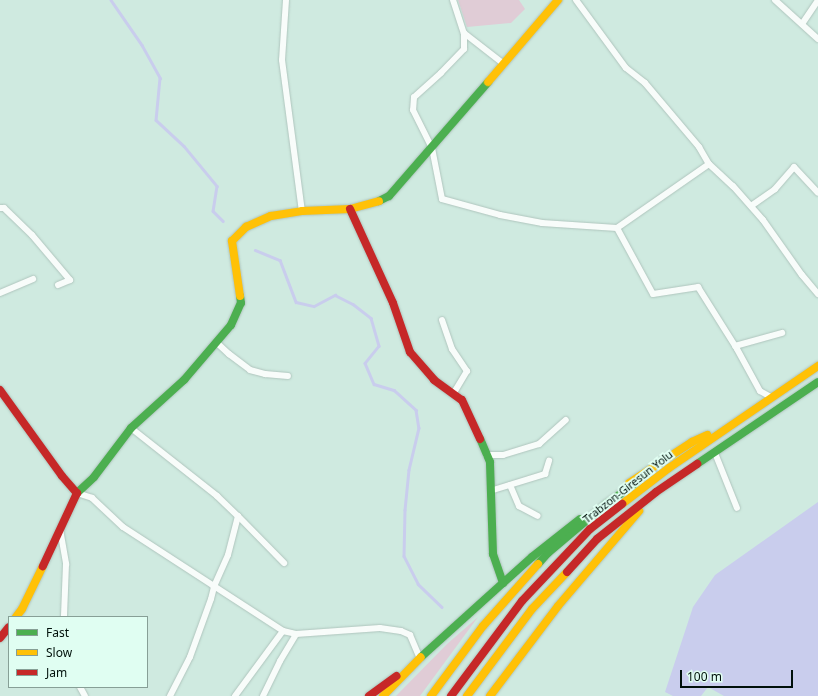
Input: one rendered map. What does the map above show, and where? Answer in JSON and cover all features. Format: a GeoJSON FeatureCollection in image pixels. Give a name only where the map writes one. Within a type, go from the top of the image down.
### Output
{"type":"FeatureCollection","features":[{"type":"Feature","properties":{"kind":"main road"},"geometry":{"type":"LineString","coordinates":[[17,616],[22,609],[77,493],[94,477],[131,428],[184,380],[231,325],[241,302],[238,266],[232,241],[246,227],[271,216],[302,211],[350,208],[374,203],[389,196],[432,148],[558,0]]}},
{"type":"Feature","properties":{"kind":"main road"},"geometry":{"type":"LineString","coordinates":[[350,208],[393,303],[410,352],[434,380],[462,400],[490,462],[493,554],[503,583]]}},
{"type":"Feature","properties":{"kind":"main road","name":"Trabzon-Giresun Yolu"},"geometry":{"type":"LineString","coordinates":[[451,696],[522,601],[590,529],[629,498],[818,366]]}},
{"type":"Feature","properties":{"kind":"main road","name":"Trabzon-Giresun Yolu"},"geometry":{"type":"LineString","coordinates":[[467,696],[532,609],[559,578],[597,539],[656,492],[818,382]]}},
{"type":"Feature","properties":{"kind":"main road"},"geometry":{"type":"LineString","coordinates":[[0,390],[62,476],[77,493]]}},
{"type":"Feature","properties":{"kind":"main road"},"geometry":{"type":"LineString","coordinates":[[431,696],[483,626],[548,553],[606,504],[732,417],[772,397]]}},
{"type":"Feature","properties":{"kind":"main road"},"geometry":{"type":"LineString","coordinates":[[383,696],[411,666],[532,557],[607,498],[692,442],[707,435]]}},
{"type":"Feature","properties":{"kind":"main road"},"geometry":{"type":"LineString","coordinates":[[490,696],[558,606],[656,492]]}},
{"type":"Feature","properties":{"kind":"main road"},"geometry":{"type":"LineString","coordinates":[[0,638],[8,628]]}},
{"type":"Feature","properties":{"kind":"main road"},"geometry":{"type":"LineString","coordinates":[[369,696],[411,666]]}},
{"type":"Feature","properties":{"kind":"street"},"geometry":{"type":"LineString","coordinates":[[286,0],[282,60],[302,211]]}},
{"type":"Feature","properties":{"kind":"street"},"geometry":{"type":"LineString","coordinates":[[453,0],[464,33],[464,49],[441,73],[414,97],[413,110],[432,148],[442,199],[500,215],[542,223],[616,228],[709,164]]}},
{"type":"Feature","properties":{"kind":"street"},"geometry":{"type":"LineString","coordinates":[[576,0],[626,68],[650,88],[699,147],[709,164],[733,186],[751,206],[818,294]]}},
{"type":"Feature","properties":{"kind":"street"},"geometry":{"type":"LineString","coordinates":[[775,0],[818,39]]}},
{"type":"Feature","properties":{"kind":"street"},"geometry":{"type":"LineString","coordinates":[[802,24],[818,0]]}},
{"type":"Feature","properties":{"kind":"street"},"geometry":{"type":"LineString","coordinates":[[464,33],[504,64]]}},
{"type":"Feature","properties":{"kind":"street"},"geometry":{"type":"LineString","coordinates":[[751,206],[775,189],[794,167],[816,191]]}},
{"type":"Feature","properties":{"kind":"street"},"geometry":{"type":"LineString","coordinates":[[816,191],[818,184]]}},
{"type":"Feature","properties":{"kind":"street"},"geometry":{"type":"LineString","coordinates":[[0,208],[4,208],[32,235],[70,280],[58,285]]}},
{"type":"Feature","properties":{"kind":"street"},"geometry":{"type":"LineString","coordinates":[[616,228],[653,294],[698,287],[735,346],[760,390],[772,397]]}},
{"type":"Feature","properties":{"kind":"street"},"geometry":{"type":"LineString","coordinates":[[0,293],[33,279]]}},
{"type":"Feature","properties":{"kind":"street"},"geometry":{"type":"LineString","coordinates":[[442,320],[452,349],[467,371],[453,394]]}},
{"type":"Feature","properties":{"kind":"street"},"geometry":{"type":"LineString","coordinates":[[735,346],[782,333]]}},
{"type":"Feature","properties":{"kind":"street"},"geometry":{"type":"LineString","coordinates":[[216,342],[250,370],[265,374],[288,376]]}},
{"type":"Feature","properties":{"kind":"street"},"geometry":{"type":"LineString","coordinates":[[486,455],[503,455],[539,444],[566,420]]}},
{"type":"Feature","properties":{"kind":"street"},"geometry":{"type":"LineString","coordinates":[[131,428],[217,496],[284,563]]}},
{"type":"Feature","properties":{"kind":"street"},"geometry":{"type":"LineString","coordinates":[[715,453],[736,508]]}},
{"type":"Feature","properties":{"kind":"street"},"geometry":{"type":"LineString","coordinates":[[490,491],[545,474],[549,460]]}},
{"type":"Feature","properties":{"kind":"street"},"geometry":{"type":"LineString","coordinates":[[510,485],[519,506],[538,516]]}},
{"type":"Feature","properties":{"kind":"street"},"geometry":{"type":"LineString","coordinates":[[77,493],[92,498],[123,527],[283,631],[296,634],[380,628],[401,631],[410,635],[420,658]]}},
{"type":"Feature","properties":{"kind":"street"},"geometry":{"type":"LineString","coordinates":[[170,696],[190,657],[214,587],[228,555],[238,516]]}},
{"type":"Feature","properties":{"kind":"street"},"geometry":{"type":"LineString","coordinates":[[60,529],[66,564],[64,616]]}},
{"type":"Feature","properties":{"kind":"street"},"geometry":{"type":"LineString","coordinates":[[235,696],[283,631]]}},
{"type":"Feature","properties":{"kind":"street"},"geometry":{"type":"LineString","coordinates":[[263,696],[280,661],[296,634]]}},
{"type":"Feature","properties":{"kind":"shaded area"},"geometry":{"type":"Polygon","coordinates":[[[458,0],[519,0],[525,9],[511,23],[467,27],[458,0]]]}},
{"type":"Feature","properties":{"kind":"shaded area"},"geometry":{"type":"Polygon","coordinates":[[[478,617],[420,696],[396,696],[447,644],[478,617]]]}},
{"type":"Feature","properties":{"kind":"water"},"geometry":{"type":"Polygon","coordinates":[[[818,502],[818,696],[724,696],[708,687],[701,696],[673,696],[665,692],[693,607],[715,575],[818,502]]]}},
{"type":"Feature","properties":{"kind":"waterway"},"geometry":{"type":"LineString","coordinates":[[111,0],[142,45],[160,78],[156,120],[184,146],[217,186],[213,211],[223,221]]}},
{"type":"Feature","properties":{"kind":"waterway"},"geometry":{"type":"LineString","coordinates":[[255,250],[280,260],[296,302],[314,306],[335,295],[353,304],[371,318],[379,346],[365,363],[374,384],[394,390],[416,410],[419,428],[409,470],[405,510],[404,556],[418,584],[442,607]]}},
{"type":"Feature","properties":{"kind":"traffic: fast"},"geometry":{"type":"LineString","coordinates":[[379,201],[389,196],[488,82]]}},
{"type":"Feature","properties":{"kind":"traffic: fast"},"geometry":{"type":"LineString","coordinates":[[77,493],[94,477],[131,428],[184,380],[231,325],[241,303],[240,296]]}},
{"type":"Feature","properties":{"kind":"traffic: fast"},"geometry":{"type":"LineString","coordinates":[[697,464],[818,382]]}},
{"type":"Feature","properties":{"kind":"traffic: fast"},"geometry":{"type":"LineString","coordinates":[[421,657],[503,583],[493,554],[490,462],[480,439]]}},
{"type":"Feature","properties":{"kind":"traffic: fast"},"geometry":{"type":"LineString","coordinates":[[538,564],[548,553],[606,504],[636,483]]}},
{"type":"Feature","properties":{"kind":"traffic: fast"},"geometry":{"type":"LineString","coordinates":[[503,583],[532,557],[580,519]]}},
{"type":"Feature","properties":{"kind":"traffic: slow"},"geometry":{"type":"LineString","coordinates":[[488,82],[558,0]]}},
{"type":"Feature","properties":{"kind":"traffic: slow"},"geometry":{"type":"LineString","coordinates":[[240,296],[232,241],[246,227],[271,216],[302,211],[350,209],[379,201]]}},
{"type":"Feature","properties":{"kind":"traffic: slow"},"geometry":{"type":"LineString","coordinates":[[622,504],[669,468],[818,366]]}},
{"type":"Feature","properties":{"kind":"traffic: slow"},"geometry":{"type":"LineString","coordinates":[[629,483],[692,442],[707,435]]}},
{"type":"Feature","properties":{"kind":"traffic: slow"},"geometry":{"type":"LineString","coordinates":[[490,696],[558,606],[639,511]]}},
{"type":"Feature","properties":{"kind":"traffic: slow"},"geometry":{"type":"LineString","coordinates":[[431,696],[483,626],[538,564]]}},
{"type":"Feature","properties":{"kind":"traffic: slow"},"geometry":{"type":"LineString","coordinates":[[17,616],[22,609],[43,566]]}},
{"type":"Feature","properties":{"kind":"traffic: slow"},"geometry":{"type":"LineString","coordinates":[[467,696],[532,609],[567,572]]}},
{"type":"Feature","properties":{"kind":"traffic: slow"},"geometry":{"type":"LineString","coordinates":[[383,696],[421,657]]}},
{"type":"Feature","properties":{"kind":"traffic: jam"},"geometry":{"type":"LineString","coordinates":[[350,209],[393,303],[410,352],[434,380],[462,400],[480,439]]}},
{"type":"Feature","properties":{"kind":"traffic: jam"},"geometry":{"type":"LineString","coordinates":[[0,390],[62,476],[77,493],[43,566]]}},
{"type":"Feature","properties":{"kind":"traffic: jam"},"geometry":{"type":"LineString","coordinates":[[567,572],[597,539],[656,492],[697,464]]}},
{"type":"Feature","properties":{"kind":"traffic: jam"},"geometry":{"type":"LineString","coordinates":[[451,696],[522,601],[590,529],[622,504]]}},
{"type":"Feature","properties":{"kind":"traffic: jam"},"geometry":{"type":"LineString","coordinates":[[0,638],[8,628]]}},
{"type":"Feature","properties":{"kind":"traffic: jam"},"geometry":{"type":"LineString","coordinates":[[369,696],[397,676]]}}]}
